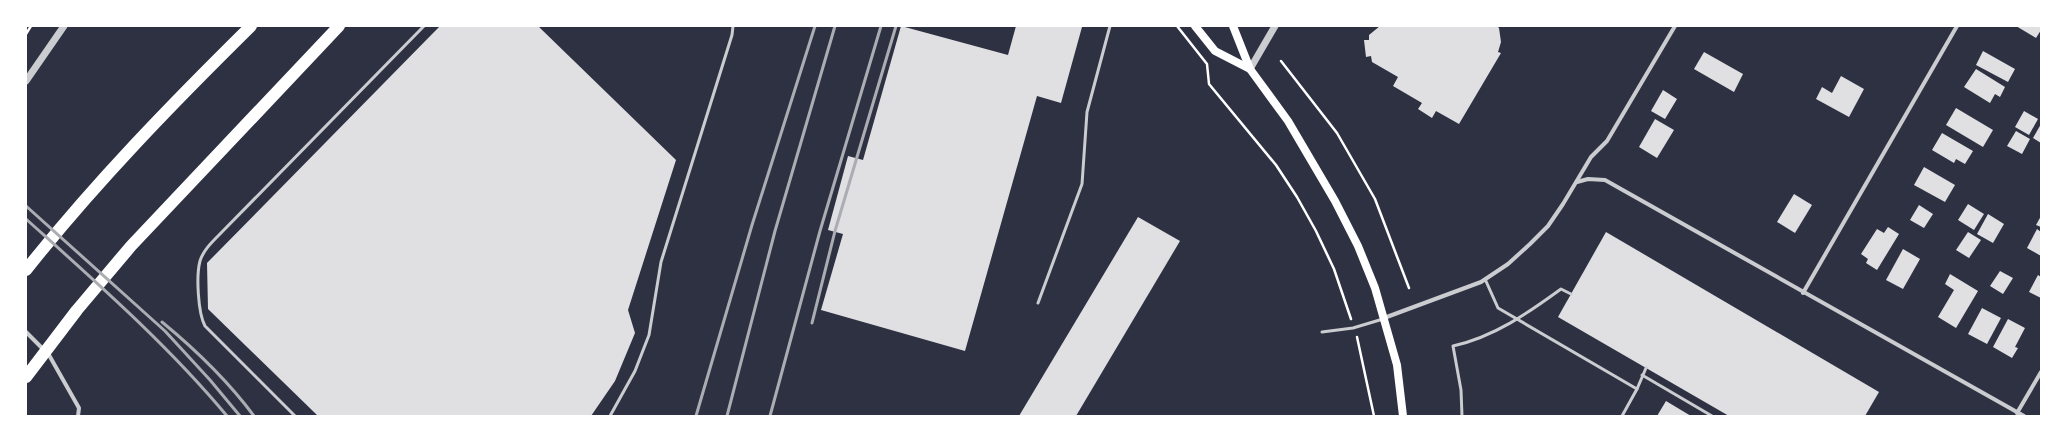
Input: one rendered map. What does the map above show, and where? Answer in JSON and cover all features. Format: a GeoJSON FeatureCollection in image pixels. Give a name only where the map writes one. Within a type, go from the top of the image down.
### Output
{"type":"FeatureCollection","features":[{"type":"Feature","properties":{"kind":"highway"},"geometry":{"type":"LineString","coordinates":[[26,270],[78,206],[174,102],[251,26]]}},
{"type":"Feature","properties":{"kind":"highway"},"geometry":{"type":"LineString","coordinates":[[26,377],[77,310],[126,252],[206,164],[339,26]]}},
{"type":"Feature","properties":{"kind":"main road"},"geometry":{"type":"LineString","coordinates":[[1194,26],[1215,51],[1250,69]]}},
{"type":"Feature","properties":{"kind":"main road"},"geometry":{"type":"LineString","coordinates":[[1233,26],[1250,69],[1288,121],[1335,201],[1358,246],[1375,288],[1397,365],[1403,416]]}},
{"type":"Feature","properties":{"kind":"street"},"geometry":{"type":"LineString","coordinates":[[26,81],[64,26]]}},
{"type":"Feature","properties":{"kind":"street"},"geometry":{"type":"LineString","coordinates":[[1250,69],[1275,26]]}},
{"type":"Feature","properties":{"kind":"street"},"geometry":{"type":"LineString","coordinates":[[1383,319],[1446,296],[1485,279],[1508,264],[1548,226],[1577,182],[1591,157],[1606,141],[1675,26]]}},
{"type":"Feature","properties":{"kind":"street"},"geometry":{"type":"LineString","coordinates":[[1803,293],[1957,26]]}},
{"type":"Feature","properties":{"kind":"street"},"geometry":{"type":"LineString","coordinates":[[1577,182],[1588,179],[1605,180],[1803,293],[2024,416]]}},
{"type":"Feature","properties":{"kind":"street"},"geometry":{"type":"LineString","coordinates":[[26,332],[49,355],[78,408],[78,416]]}},
{"type":"Feature","properties":{"kind":"street"},"geometry":{"type":"LineString","coordinates":[[2017,413],[2041,372]]}},
{"type":"Feature","properties":{"kind":"lane"},"geometry":{"type":"LineString","coordinates":[[295,416],[205,326],[200,316],[199,308],[200,262],[203,253],[218,236],[424,26]]}},
{"type":"Feature","properties":{"kind":"lane"},"geometry":{"type":"LineString","coordinates":[[610,416],[635,371],[649,335],[661,262],[732,35],[733,26]]}},
{"type":"Feature","properties":{"kind":"lane"},"geometry":{"type":"LineString","coordinates":[[1038,303],[1082,184],[1086,112],[1110,26]]}},
{"type":"Feature","properties":{"kind":"lane"},"geometry":{"type":"LineString","coordinates":[[1485,279],[1498,308],[1637,389]]}},
{"type":"Feature","properties":{"kind":"lane"},"geometry":{"type":"LineString","coordinates":[[1462,416],[1461,390],[1453,346],[1469,342],[1518,320],[1561,289],[1571,294]]}},
{"type":"Feature","properties":{"kind":"lane"},"geometry":{"type":"LineString","coordinates":[[1322,332],[1353,328],[1383,319]]}},
{"type":"Feature","properties":{"kind":"lane"},"geometry":{"type":"LineString","coordinates":[[1622,416],[1637,389],[1646,368]]}},
{"type":"Feature","properties":{"kind":"lane"},"geometry":{"type":"LineString","coordinates":[[1642,375],[1712,416]]}},
{"type":"Feature","properties":{"kind":"path"},"geometry":{"type":"LineString","coordinates":[[26,34],[31,26]]}},
{"type":"Feature","properties":{"kind":"path"},"geometry":{"type":"LineString","coordinates":[[1177,26],[1207,64],[1209,84],[1276,165],[1297,197],[1316,231],[1331,263],[1350,314]]}},
{"type":"Feature","properties":{"kind":"path"},"geometry":{"type":"LineString","coordinates":[[1281,61],[1337,133],[1375,199],[1409,288]]}},
{"type":"Feature","properties":{"kind":"path"},"geometry":{"type":"LineString","coordinates":[[1358,339],[1374,416]]}},
{"type":"Feature","properties":{"kind":"building"},"geometry":{"type":"Polygon","coordinates":[[[440,26],[538,26],[676,160],[628,310],[635,333],[615,381],[591,416],[318,416],[208,309],[207,263],[440,26]]]}},
{"type":"Feature","properties":{"kind":"building"},"geometry":{"type":"Polygon","coordinates":[[[901,26],[1008,55],[1016,26],[1082,27],[1061,103],[1037,96],[965,351],[821,310],[843,234],[828,230],[848,156],[863,160],[901,26]]]}},
{"type":"Feature","properties":{"kind":"building"},"geometry":{"type":"Polygon","coordinates":[[[1380,26],[1497,26],[1499,28],[1501,42],[1498,52],[1501,53],[1459,124],[1436,111],[1432,118],[1418,109],[1422,103],[1393,86],[1398,77],[1372,62],[1371,56],[1366,57],[1364,40],[1369,40],[1369,35],[1380,26]]]}},
{"type":"Feature","properties":{"kind":"building"},"geometry":{"type":"Polygon","coordinates":[[[2016,26],[2041,26],[2041,30],[2036,38],[2016,26]]]}},
{"type":"Feature","properties":{"kind":"building"},"geometry":{"type":"Polygon","coordinates":[[[1983,51],[2015,69],[2008,82],[1976,65],[1983,51]]]}},
{"type":"Feature","properties":{"kind":"building"},"geometry":{"type":"Polygon","coordinates":[[[1704,52],[1743,74],[1734,92],[1694,69],[1704,52]]]}},
{"type":"Feature","properties":{"kind":"building"},"geometry":{"type":"Polygon","coordinates":[[[1976,69],[2005,87],[2000,97],[1995,94],[1990,103],[1964,87],[1976,69]]]}},
{"type":"Feature","properties":{"kind":"building"},"geometry":{"type":"Polygon","coordinates":[[[1841,76],[1864,89],[1849,117],[1816,99],[1822,87],[1832,93],[1841,76]]]}},
{"type":"Feature","properties":{"kind":"building"},"geometry":{"type":"Polygon","coordinates":[[[1663,90],[1677,99],[1665,119],[1651,111],[1663,90]]]}},
{"type":"Feature","properties":{"kind":"building"},"geometry":{"type":"Polygon","coordinates":[[[1956,108],[1993,130],[1983,147],[1946,125],[1956,108]]]}},
{"type":"Feature","properties":{"kind":"building"},"geometry":{"type":"Polygon","coordinates":[[[2024,111],[2038,119],[2029,135],[2015,127],[2024,111]]]}},
{"type":"Feature","properties":{"kind":"building"},"geometry":{"type":"Polygon","coordinates":[[[1655,119],[1674,130],[1657,158],[1639,147],[1655,119]]]}},
{"type":"Feature","properties":{"kind":"building"},"geometry":{"type":"Polygon","coordinates":[[[2041,124],[2041,143],[2033,138],[2041,124]]]}},
{"type":"Feature","properties":{"kind":"building"},"geometry":{"type":"Polygon","coordinates":[[[2016,131],[2030,139],[2022,154],[2007,146],[2016,131]]]}},
{"type":"Feature","properties":{"kind":"building"},"geometry":{"type":"Polygon","coordinates":[[[1942,133],[1973,151],[1965,164],[1956,159],[1954,163],[1932,150],[1942,133]]]}},
{"type":"Feature","properties":{"kind":"building"},"geometry":{"type":"Polygon","coordinates":[[[1924,167],[1955,185],[1945,202],[1914,185],[1924,167]]]}},
{"type":"Feature","properties":{"kind":"building"},"geometry":{"type":"Polygon","coordinates":[[[1794,194],[1812,205],[1795,233],[1777,222],[1794,194]]]}},
{"type":"Feature","properties":{"kind":"building"},"geometry":{"type":"Polygon","coordinates":[[[1968,204],[1984,214],[1974,230],[1958,220],[1968,204]]]}},
{"type":"Feature","properties":{"kind":"building"},"geometry":{"type":"Polygon","coordinates":[[[1919,205],[1933,214],[1924,228],[1910,220],[1919,205]]]}},
{"type":"Feature","properties":{"kind":"building"},"geometry":{"type":"Polygon","coordinates":[[[1988,214],[2004,224],[1993,243],[1977,234],[1988,214]]]}},
{"type":"Feature","properties":{"kind":"building"},"geometry":{"type":"Polygon","coordinates":[[[2041,216],[2041,227],[2036,225],[2041,216]]]}},
{"type":"Feature","properties":{"kind":"building"},"geometry":{"type":"Polygon","coordinates":[[[1138,217],[1180,241],[1076,416],[1019,416],[1138,217]]]}},
{"type":"Feature","properties":{"kind":"building"},"geometry":{"type":"Polygon","coordinates":[[[1888,227],[1899,234],[1877,270],[1866,263],[1868,259],[1861,254],[1877,229],[1884,233],[1888,227]]]}},
{"type":"Feature","properties":{"kind":"building"},"geometry":{"type":"Polygon","coordinates":[[[2037,229],[2041,232],[2041,256],[2027,248],[2037,229]]]}},
{"type":"Feature","properties":{"kind":"building"},"geometry":{"type":"Polygon","coordinates":[[[1606,232],[1879,392],[1865,416],[1729,416],[1558,317],[1606,232]]]}},
{"type":"Feature","properties":{"kind":"building"},"geometry":{"type":"Polygon","coordinates":[[[1968,232],[1981,240],[1969,258],[1956,250],[1968,232]]]}},
{"type":"Feature","properties":{"kind":"building"},"geometry":{"type":"Polygon","coordinates":[[[1903,249],[1920,259],[1903,289],[1886,280],[1903,249]]]}},
{"type":"Feature","properties":{"kind":"building"},"geometry":{"type":"Polygon","coordinates":[[[2000,271],[2013,278],[2003,294],[1990,286],[2000,271]]]}},
{"type":"Feature","properties":{"kind":"building"},"geometry":{"type":"Polygon","coordinates":[[[1950,274],[1978,291],[1956,328],[1938,317],[1954,290],[1945,284],[1950,274]]]}},
{"type":"Feature","properties":{"kind":"building"},"geometry":{"type":"Polygon","coordinates":[[[2038,275],[2041,277],[2041,298],[2029,292],[2038,275]]]}},
{"type":"Feature","properties":{"kind":"building"},"geometry":{"type":"Polygon","coordinates":[[[1982,308],[2001,318],[1987,344],[1968,334],[1982,308]]]}},
{"type":"Feature","properties":{"kind":"building"},"geometry":{"type":"Polygon","coordinates":[[[2008,319],[2025,328],[2015,347],[2018,348],[2012,358],[1993,347],[2008,319]]]}},
{"type":"Feature","properties":{"kind":"building"},"geometry":{"type":"Polygon","coordinates":[[[1666,401],[1691,416],[1657,416],[1666,401]]]}},
{"type":"Feature","properties":{"kind":"railway"},"geometry":{"type":"LineString","coordinates":[[696,416],[752,225],[815,26]]}},
{"type":"Feature","properties":{"kind":"railway"},"geometry":{"type":"LineString","coordinates":[[727,416],[775,231],[835,26]]}},
{"type":"Feature","properties":{"kind":"railway"},"geometry":{"type":"LineString","coordinates":[[770,416],[820,231],[881,26]]}},
{"type":"Feature","properties":{"kind":"railway"},"geometry":{"type":"LineString","coordinates":[[812,323],[835,231],[896,26]]}},
{"type":"Feature","properties":{"kind":"railway"},"geometry":{"type":"LineString","coordinates":[[26,206],[165,331],[210,380],[240,416]]}},
{"type":"Feature","properties":{"kind":"railway"},"geometry":{"type":"LineString","coordinates":[[26,219],[130,314],[204,389],[227,416]]}},
{"type":"Feature","properties":{"kind":"railway"},"geometry":{"type":"LineString","coordinates":[[162,322],[211,366],[254,416]]}}]}
